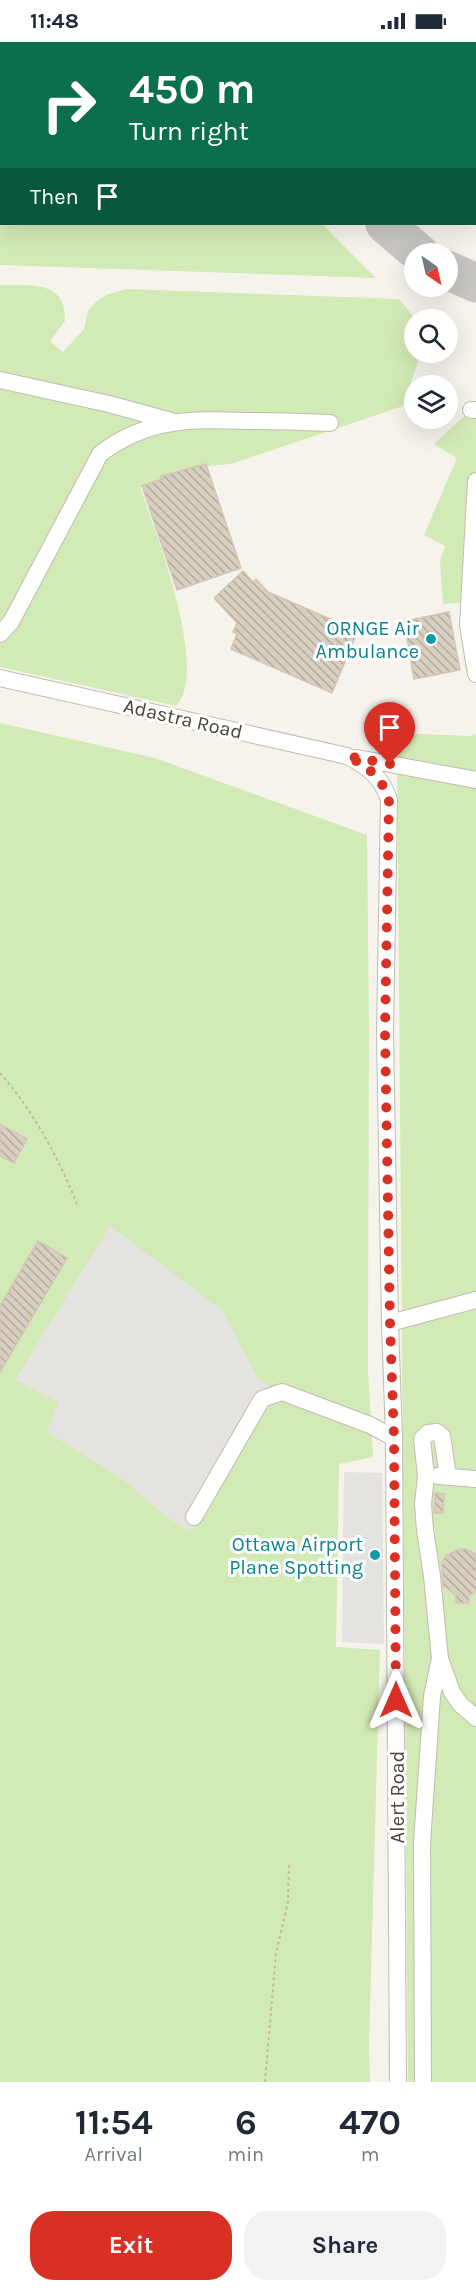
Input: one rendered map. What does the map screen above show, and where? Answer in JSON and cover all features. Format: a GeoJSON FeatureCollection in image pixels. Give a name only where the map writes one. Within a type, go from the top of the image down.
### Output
{"type":"FeatureCollection","features":[{"type":"Feature","properties":{"kind":"street"},"geometry":{"type":"LineString","coordinates":[[0,380],[109,404],[171,422]]}},
{"type":"Feature","properties":{"kind":"street"},"geometry":{"type":"LineString","coordinates":[[0,634],[11,622],[100,454],[127,436],[171,422],[195,419],[330,423]]}},
{"type":"Feature","properties":{"kind":"street"},"geometry":{"type":"LineString","coordinates":[[476,481],[468,625],[476,674]]}},
{"type":"Feature","properties":{"kind":"street","name":"Adastra Road"},"geometry":{"type":"LineString","coordinates":[[0,678],[347,756],[364,765]]}},
{"type":"Feature","properties":{"kind":"street"},"geometry":{"type":"LineString","coordinates":[[347,756],[476,780]]}},
{"type":"Feature","properties":{"kind":"street","name":"Alert Road"},"geometry":{"type":"LineString","coordinates":[[364,765],[381,782],[389,800],[385,1032],[394,1438],[398,2082]]}},
{"type":"Feature","properties":{"kind":"street"},"geometry":{"type":"LineString","coordinates":[[390,1323],[476,1300]]}},
{"type":"Feature","properties":{"kind":"street"},"geometry":{"type":"LineString","coordinates":[[194,1517],[262,1398],[274,1393],[282,1392],[370,1425],[394,1438]]}},
{"type":"Feature","properties":{"kind":"street"},"geometry":{"type":"LineString","coordinates":[[448,1476],[442,1436],[433,1431],[422,1439],[426,1476],[423,1504],[424,1530],[432,1576],[440,1659],[452,1692],[460,1704],[476,1718]]}},
{"type":"Feature","properties":{"kind":"street"},"geometry":{"type":"LineString","coordinates":[[426,1476],[476,1479]]}},
{"type":"Feature","properties":{"kind":"street"},"geometry":{"type":"LineString","coordinates":[[423,2082],[422,1843],[432,1696],[440,1659]]}},
{"type":"Feature","properties":{"kind":"path"},"geometry":{"type":"LineString","coordinates":[[0,1073],[29,1110],[53,1152],[77,1204]]}},
{"type":"Feature","properties":{"kind":"path"},"geometry":{"type":"LineString","coordinates":[[265,2082],[276,1953],[288,1902],[289,1865]]}},
{"type":"Feature","properties":{"kind":"green space"},"geometry":{"type":"Polygon","coordinates":[[[0,225],[323,225],[376,278],[0,265],[0,225]]]}},
{"type":"Feature","properties":{"kind":"green space"},"geometry":{"type":"Polygon","coordinates":[[[0,285],[34,286],[53,291],[64,307],[65,321],[50,341],[63,352],[84,329],[88,310],[97,301],[108,294],[127,289],[399,299],[408,309],[404,309],[404,363],[418,363],[414,375],[404,375],[403,406],[231,464],[207,466],[140,487],[167,566],[184,632],[187,663],[185,688],[176,706],[0,667],[0,285]]]}},
{"type":"Feature","properties":{"kind":"green space"},"geometry":{"type":"Polygon","coordinates":[[[476,405],[476,636],[460,603],[443,604],[440,561],[445,546],[424,535],[457,458],[434,444],[450,429],[458,429],[458,422],[476,405]]]}},
{"type":"Feature","properties":{"kind":"green space"},"geometry":{"type":"Polygon","coordinates":[[[0,723],[155,758],[367,835],[368,1371],[373,1457],[339,1464],[336,1647],[380,1650],[369,2044],[370,2082],[0,2082],[0,723]]]}},
{"type":"Feature","properties":{"kind":"green space"},"geometry":{"type":"Polygon","coordinates":[[[397,733],[471,736],[476,734],[476,2082],[408,2082],[397,733]]]}},
{"type":"Feature","properties":{"kind":"shaded area"},"geometry":{"type":"Polygon","coordinates":[[[110,1226],[221,1309],[258,1379],[275,1389],[195,1528],[188,1530],[168,1518],[122,1479],[47,1432],[58,1402],[15,1380],[110,1226]]]}},
{"type":"Feature","properties":{"kind":"shaded area"},"geometry":{"type":"Polygon","coordinates":[[[344,1472],[382,1473],[384,1644],[342,1642],[344,1472]]]}},
{"type":"Feature","properties":{"kind":"building"},"geometry":{"type":"Polygon","coordinates":[[[206,464],[241,568],[177,590],[142,486],[162,479],[161,476],[206,464]]]}},
{"type":"Feature","properties":{"kind":"building"},"geometry":{"type":"Polygon","coordinates":[[[243,571],[253,582],[256,579],[268,592],[358,631],[332,693],[231,649],[237,634],[233,632],[237,623],[214,598],[243,571]]]}},
{"type":"Feature","properties":{"kind":"building","name":"ORNGE Air Ambulance"},"geometry":{"type":"Polygon","coordinates":[[[449,612],[460,670],[414,679],[404,621],[449,612]]]}},
{"type":"Feature","properties":{"kind":"building"},"geometry":{"type":"Polygon","coordinates":[[[0,1124],[27,1139],[14,1163],[0,1156],[0,1124]]]}},
{"type":"Feature","properties":{"kind":"building"},"geometry":{"type":"Polygon","coordinates":[[[38,1241],[67,1258],[0,1372],[0,1306],[38,1241]]]}},
{"type":"Feature","properties":{"kind":"building"},"geometry":{"type":"Polygon","coordinates":[[[435,1493],[444,1494],[443,1513],[434,1513],[435,1493]]]}},
{"type":"Feature","properties":{"kind":"building"},"geometry":{"type":"Polygon","coordinates":[[[459,1549],[466,1549],[476,1554],[476,1590],[469,1596],[469,1603],[456,1603],[456,1595],[443,1585],[442,1562],[446,1556],[459,1549]]]}},
{"type":"Feature","properties":{"kind":"taxiway"},"geometry":{"type":"LineString","coordinates":[[386,225],[407,243]]}},
{"type":"Feature","properties":{"kind":"taxiway"},"geometry":{"type":"LineString","coordinates":[[458,275],[476,283]]}},
{"type":"Feature","properties":{"kind":"place","name":"ORNGE Air Ambulance"},"geometry":{"type":"Point","coordinates":[431,639]}},
{"type":"Feature","properties":{"kind":"place","name":"Ottawa Airport Plane Spotting"},"geometry":{"type":"Point","coordinates":[375,1555]}},
{"type":"Feature","properties":{"kind":"route"},"geometry":{"type":"LineString","coordinates":[[390,764],[347,756],[373,772],[386,790],[389,800],[385,1032],[394,1438],[396,1700]]}}]}
